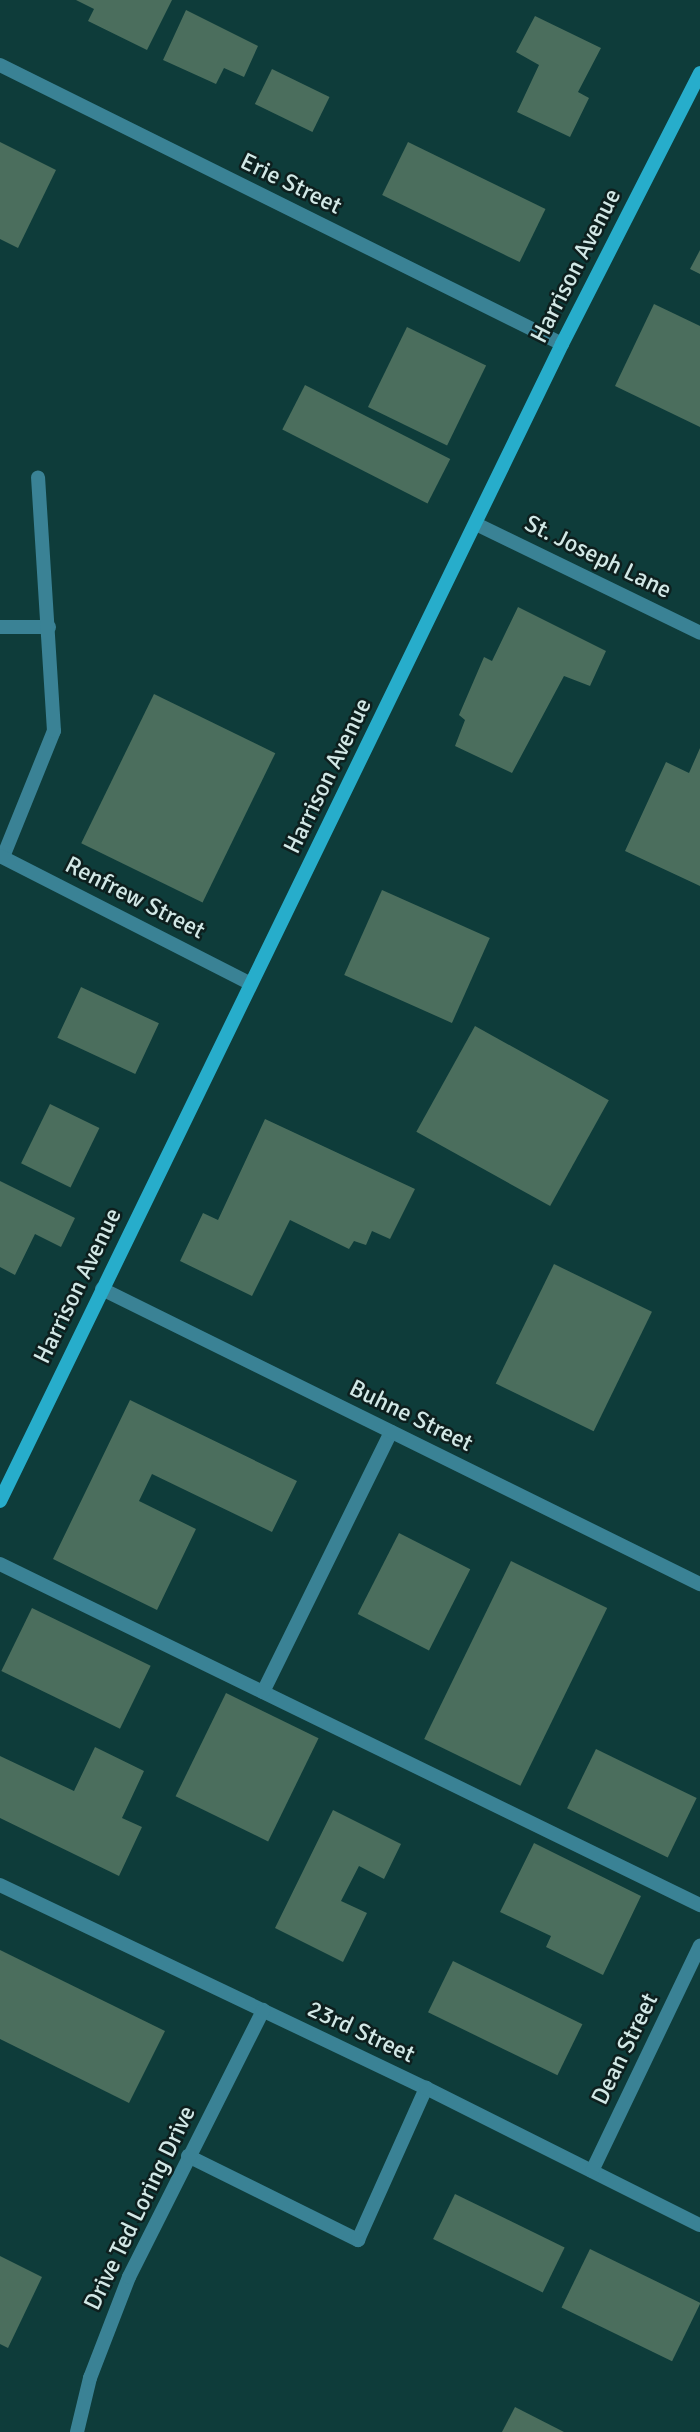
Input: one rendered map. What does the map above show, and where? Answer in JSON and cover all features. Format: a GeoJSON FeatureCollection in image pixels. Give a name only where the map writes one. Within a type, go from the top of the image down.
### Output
{"type":"FeatureCollection","features":[{"type":"Feature","properties":{"kind":"main road","name":"Harrison Avenue"},"geometry":{"type":"LineString","coordinates":[[0,1501],[249,983],[339,810],[562,344],[700,73]]}},
{"type":"Feature","properties":{"kind":"street","name":"Erie Street"},"geometry":{"type":"LineString","coordinates":[[0,65],[562,344]]}},
{"type":"Feature","properties":{"kind":"street"},"geometry":{"type":"LineString","coordinates":[[1,857],[54,731],[37,478]]}},
{"type":"Feature","properties":{"kind":"street","name":"St. Joseph Lane"},"geometry":{"type":"LineString","coordinates":[[476,524],[700,633]]}},
{"type":"Feature","properties":{"kind":"street"},"geometry":{"type":"LineString","coordinates":[[0,627],[49,627]]}},
{"type":"Feature","properties":{"kind":"street","name":"Renfrew Street"},"geometry":{"type":"LineString","coordinates":[[1,857],[249,983]]}},
{"type":"Feature","properties":{"kind":"street","name":"Buhne Street"},"geometry":{"type":"LineString","coordinates":[[102,1289],[700,1584]]}},
{"type":"Feature","properties":{"kind":"street"},"geometry":{"type":"LineString","coordinates":[[263,1692],[391,1432]]}},
{"type":"Feature","properties":{"kind":"street"},"geometry":{"type":"LineString","coordinates":[[0,1563],[700,1905]]}},
{"type":"Feature","properties":{"kind":"street","name":"23rd Street"},"geometry":{"type":"LineString","coordinates":[[0,1885],[426,2088],[700,2225]]}},
{"type":"Feature","properties":{"kind":"street","name":"Dean Street"},"geometry":{"type":"LineString","coordinates":[[592,2171],[700,1946]]}},
{"type":"Feature","properties":{"kind":"street","name":"Drive Ted Loring Drive"},"geometry":{"type":"LineString","coordinates":[[77,2432],[108,2326],[188,2156],[263,2010]]}},
{"type":"Feature","properties":{"kind":"street"},"geometry":{"type":"LineString","coordinates":[[188,2156],[358,2240],[426,2088]]}},
{"type":"Feature","properties":{"kind":"building"},"geometry":{"type":"Polygon","coordinates":[[[76,0],[172,0],[147,50],[88,21],[94,9],[76,0]]]}},
{"type":"Feature","properties":{"kind":"building"},"geometry":{"type":"Polygon","coordinates":[[[186,10],[258,46],[244,77],[224,68],[216,84],[163,60],[186,10]]]}},
{"type":"Feature","properties":{"kind":"building"},"geometry":{"type":"Polygon","coordinates":[[[535,16],[601,48],[578,92],[589,98],[570,137],[517,112],[539,65],[516,52],[535,16]]]}},
{"type":"Feature","properties":{"kind":"building"},"geometry":{"type":"Polygon","coordinates":[[[272,69],[330,97],[312,132],[255,104],[272,69]]]}},
{"type":"Feature","properties":{"kind":"building"},"geometry":{"type":"Polygon","coordinates":[[[0,142],[56,170],[18,248],[0,239],[0,142]]]}},
{"type":"Feature","properties":{"kind":"building"},"geometry":{"type":"Polygon","coordinates":[[[408,142],[546,209],[520,262],[382,195],[408,142]]]}},
{"type":"Feature","properties":{"kind":"building"},"geometry":{"type":"Polygon","coordinates":[[[700,250],[700,274],[690,269],[700,250]]]}},
{"type":"Feature","properties":{"kind":"building"},"geometry":{"type":"Polygon","coordinates":[[[654,304],[700,326],[700,427],[615,386],[654,304]]]}},
{"type":"Feature","properties":{"kind":"building"},"geometry":{"type":"Polygon","coordinates":[[[407,327],[486,366],[447,446],[368,407],[407,327]]]}},
{"type":"Feature","properties":{"kind":"building"},"geometry":{"type":"Polygon","coordinates":[[[305,385],[450,459],[428,504],[282,430],[305,385]]]}},
{"type":"Feature","properties":{"kind":"building"},"geometry":{"type":"Polygon","coordinates":[[[518,607],[606,651],[590,686],[564,676],[512,773],[455,746],[465,720],[459,715],[484,657],[492,661],[518,607]]]}},
{"type":"Feature","properties":{"kind":"building"},"geometry":{"type":"Polygon","coordinates":[[[154,694],[275,753],[203,902],[81,843],[154,694]]]}},
{"type":"Feature","properties":{"kind":"building"},"geometry":{"type":"Polygon","coordinates":[[[700,748],[700,886],[625,851],[666,762],[689,773],[700,748]]]}},
{"type":"Feature","properties":{"kind":"building"},"geometry":{"type":"Polygon","coordinates":[[[382,890],[490,938],[452,1023],[344,975],[382,890]]]}},
{"type":"Feature","properties":{"kind":"building"},"geometry":{"type":"Polygon","coordinates":[[[81,987],[159,1023],[135,1074],[57,1038],[81,987]]]}},
{"type":"Feature","properties":{"kind":"building"},"geometry":{"type":"Polygon","coordinates":[[[475,1026],[609,1100],[550,1206],[416,1132],[475,1026]]]}},
{"type":"Feature","properties":{"kind":"building"},"geometry":{"type":"Polygon","coordinates":[[[50,1104],[99,1128],[71,1187],[21,1163],[50,1104]]]}},
{"type":"Feature","properties":{"kind":"building"},"geometry":{"type":"Polygon","coordinates":[[[265,1119],[415,1189],[390,1239],[372,1231],[366,1245],[354,1241],[349,1249],[290,1220],[252,1296],[180,1261],[203,1213],[218,1220],[265,1119]]]}},
{"type":"Feature","properties":{"kind":"building"},"geometry":{"type":"Polygon","coordinates":[[[0,1181],[75,1218],[61,1247],[35,1234],[15,1275],[0,1267],[0,1181]]]}},
{"type":"Feature","properties":{"kind":"building"},"geometry":{"type":"Polygon","coordinates":[[[554,1264],[652,1312],[594,1431],[496,1384],[554,1264]]]}},
{"type":"Feature","properties":{"kind":"building"},"geometry":{"type":"Polygon","coordinates":[[[130,1400],[297,1481],[272,1532],[152,1474],[139,1501],[196,1529],[157,1610],[53,1559],[130,1400]]]}},
{"type":"Feature","properties":{"kind":"building"},"geometry":{"type":"Polygon","coordinates":[[[399,1533],[470,1569],[429,1650],[358,1614],[399,1533]]]}},
{"type":"Feature","properties":{"kind":"building"},"geometry":{"type":"Polygon","coordinates":[[[511,1561],[607,1608],[520,1786],[424,1739],[511,1561]]]}},
{"type":"Feature","properties":{"kind":"building"},"geometry":{"type":"Polygon","coordinates":[[[32,1608],[151,1666],[120,1729],[1,1671],[32,1608]]]}},
{"type":"Feature","properties":{"kind":"building"},"geometry":{"type":"Polygon","coordinates":[[[226,1693],[319,1738],[268,1842],[176,1796],[226,1693]]]}},
{"type":"Feature","properties":{"kind":"building"},"geometry":{"type":"Polygon","coordinates":[[[95,1747],[144,1771],[122,1818],[142,1827],[119,1876],[0,1818],[0,1756],[74,1791],[95,1747]]]}},
{"type":"Feature","properties":{"kind":"building"},"geometry":{"type":"Polygon","coordinates":[[[596,1749],[697,1798],[668,1857],[567,1808],[596,1749]]]}},
{"type":"Feature","properties":{"kind":"building"},"geometry":{"type":"Polygon","coordinates":[[[333,1810],[401,1844],[384,1879],[359,1866],[341,1901],[367,1913],[343,1962],[275,1928],[333,1810]]]}},
{"type":"Feature","properties":{"kind":"building"},"geometry":{"type":"Polygon","coordinates":[[[534,1843],[641,1896],[603,1975],[546,1947],[551,1936],[500,1912],[534,1843]]]}},
{"type":"Feature","properties":{"kind":"building"},"geometry":{"type":"Polygon","coordinates":[[[0,1950],[165,2031],[129,2103],[0,2039],[0,1950]]]}},
{"type":"Feature","properties":{"kind":"building"},"geometry":{"type":"Polygon","coordinates":[[[453,1961],[582,2024],[557,2075],[428,2012],[453,1961]]]}},
{"type":"Feature","properties":{"kind":"building"},"geometry":{"type":"Polygon","coordinates":[[[455,2194],[565,2247],[543,2292],[433,2239],[455,2194]]]}},
{"type":"Feature","properties":{"kind":"building"},"geometry":{"type":"Polygon","coordinates":[[[590,2249],[700,2303],[672,2361],[562,2307],[590,2249]]]}},
{"type":"Feature","properties":{"kind":"building"},"geometry":{"type":"Polygon","coordinates":[[[0,2256],[42,2277],[8,2348],[0,2344],[0,2256]]]}},
{"type":"Feature","properties":{"kind":"building"},"geometry":{"type":"Polygon","coordinates":[[[515,2407],[564,2432],[502,2432],[515,2407]]]}}]}
